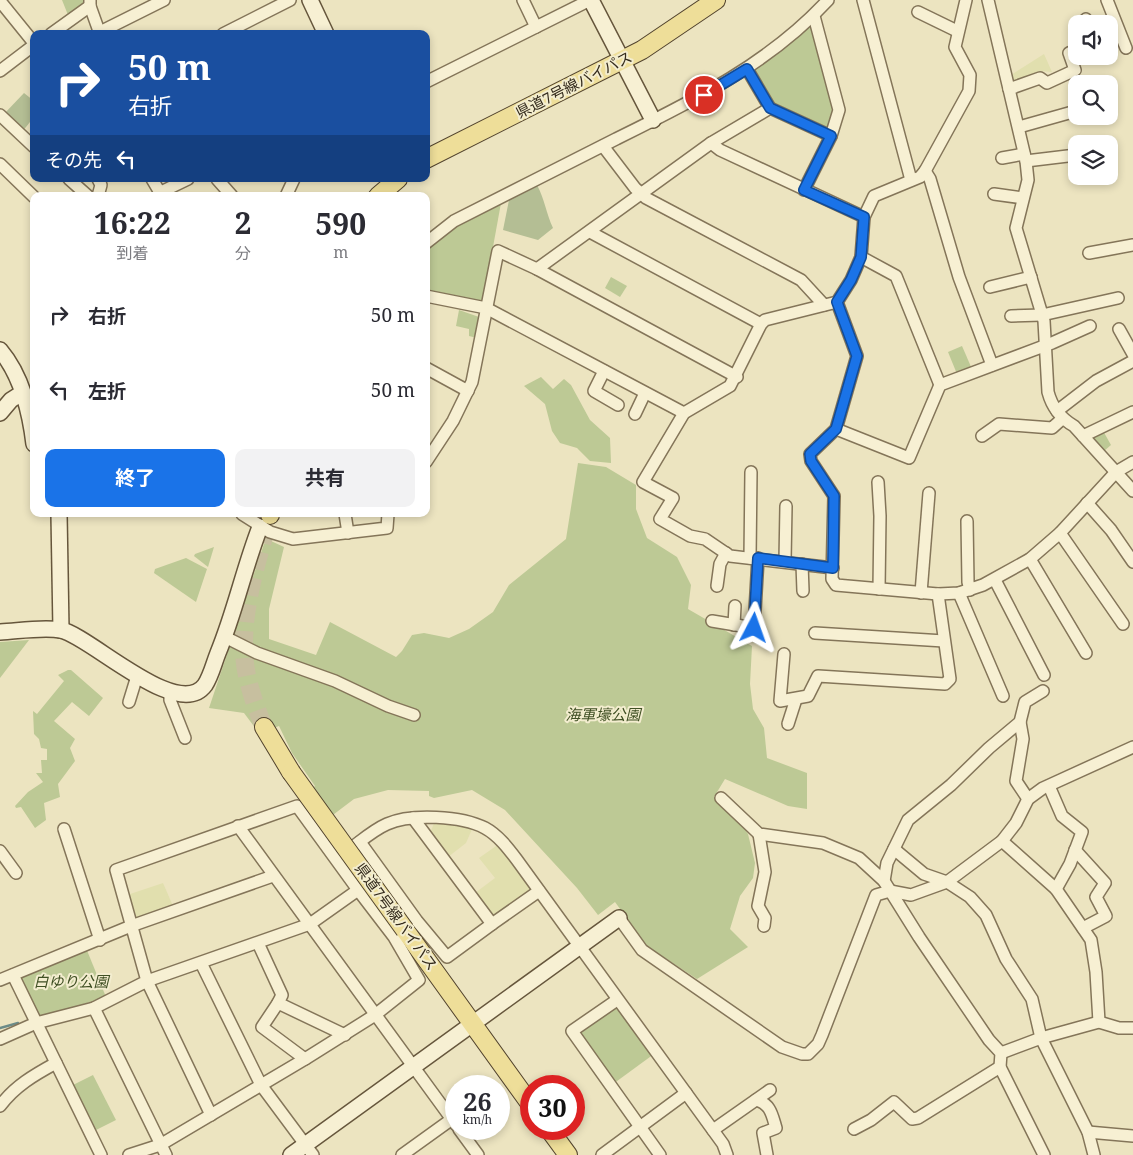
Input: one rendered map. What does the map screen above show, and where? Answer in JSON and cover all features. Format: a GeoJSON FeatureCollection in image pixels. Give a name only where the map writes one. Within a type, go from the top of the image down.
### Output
{"type":"FeatureCollection","features":[{"type":"Feature","properties":{"kind":"main road","name":"県道7号線バイパス"},"geometry":{"type":"LineString","coordinates":[[430,157],[622,61],[661,39],[716,0]]}},
{"type":"Feature","properties":{"kind":"main road"},"geometry":{"type":"LineString","coordinates":[[383,192],[394,182]]}},
{"type":"Feature","properties":{"kind":"main road","name":"県道7号線バイパス"},"geometry":{"type":"LineString","coordinates":[[264,727],[291,772],[520,1090]]}},
{"type":"Feature","properties":{"kind":"main road"},"geometry":{"type":"LineString","coordinates":[[556,1140],[568,1155]]}},
{"type":"Feature","properties":{"kind":"street"},"geometry":{"type":"LineString","coordinates":[[106,30],[164,0]]}},
{"type":"Feature","properties":{"kind":"street"},"geometry":{"type":"LineString","coordinates":[[231,30],[290,0]]}},
{"type":"Feature","properties":{"kind":"street"},"geometry":{"type":"LineString","coordinates":[[310,0],[324,30]]}},
{"type":"Feature","properties":{"kind":"street"},"geometry":{"type":"LineString","coordinates":[[523,0],[536,27]]}},
{"type":"Feature","properties":{"kind":"street"},"geometry":{"type":"LineString","coordinates":[[430,80],[591,0],[653,120]]}},
{"type":"Feature","properties":{"kind":"street"},"geometry":{"type":"LineString","coordinates":[[430,239],[454,221],[704,95],[747,69],[814,16],[828,0]]}},
{"type":"Feature","properties":{"kind":"street"},"geometry":{"type":"LineString","coordinates":[[864,0],[911,180]]}},
{"type":"Feature","properties":{"kind":"street"},"geometry":{"type":"LineString","coordinates":[[833,568],[730,556],[705,539],[690,536],[660,519],[673,498],[644,482],[684,413],[730,386],[737,377],[761,324],[765,320],[837,302],[851,280],[861,257],[864,217],[874,196],[911,180],[925,171],[969,91],[970,75],[955,47],[957,31],[966,0]]}},
{"type":"Feature","properties":{"kind":"street"},"geometry":{"type":"LineString","coordinates":[[988,0],[1025,158],[1028,180],[1016,228],[1042,315],[1050,402],[1060,415],[1074,426],[1133,491]]}},
{"type":"Feature","properties":{"kind":"street"},"geometry":{"type":"LineString","coordinates":[[1107,0],[1126,48]]}},
{"type":"Feature","properties":{"kind":"street"},"geometry":{"type":"LineString","coordinates":[[0,1],[30,39]]}},
{"type":"Feature","properties":{"kind":"street"},"geometry":{"type":"LineString","coordinates":[[56,30],[90,3],[99,30]]}},
{"type":"Feature","properties":{"kind":"street"},"geometry":{"type":"LineString","coordinates":[[918,12],[957,31]]}},
{"type":"Feature","properties":{"kind":"street"},"geometry":{"type":"LineString","coordinates":[[804,190],[831,136],[839,110],[814,16]]}},
{"type":"Feature","properties":{"kind":"street"},"geometry":{"type":"LineString","coordinates":[[0,71],[30,47]]}},
{"type":"Feature","properties":{"kind":"street"},"geometry":{"type":"LineString","coordinates":[[1010,89],[1040,78],[1047,83],[1075,70],[1073,65]]}},
{"type":"Feature","properties":{"kind":"street"},"geometry":{"type":"LineString","coordinates":[[747,69],[770,108],[831,136]]}},
{"type":"Feature","properties":{"kind":"street"},"geometry":{"type":"LineString","coordinates":[[537,269],[711,143],[770,108]]}},
{"type":"Feature","properties":{"kind":"street"},"geometry":{"type":"LineString","coordinates":[[1019,127],[1068,113]]}},
{"type":"Feature","properties":{"kind":"street"},"geometry":{"type":"LineString","coordinates":[[0,115],[30,143]]}},
{"type":"Feature","properties":{"kind":"street"},"geometry":{"type":"LineString","coordinates":[[711,143],[720,150],[864,217]]}},
{"type":"Feature","properties":{"kind":"street"},"geometry":{"type":"LineString","coordinates":[[603,146],[641,194],[801,280],[824,305]]}},
{"type":"Feature","properties":{"kind":"street"},"geometry":{"type":"LineString","coordinates":[[1002,158],[1068,155]]}},
{"type":"Feature","properties":{"kind":"street"},"geometry":{"type":"LineString","coordinates":[[0,164],[30,193]]}},
{"type":"Feature","properties":{"kind":"street"},"geometry":{"type":"LineString","coordinates":[[925,171],[930,179],[959,277],[992,365]]}},
{"type":"Feature","properties":{"kind":"street"},"geometry":{"type":"LineString","coordinates":[[72,182],[84,192]]}},
{"type":"Feature","properties":{"kind":"street"},"geometry":{"type":"LineString","coordinates":[[165,192],[183,182]]}},
{"type":"Feature","properties":{"kind":"street"},"geometry":{"type":"LineString","coordinates":[[220,182],[228,192]]}},
{"type":"Feature","properties":{"kind":"street"},"geometry":{"type":"LineString","coordinates":[[994,194],[1023,198]]}},
{"type":"Feature","properties":{"kind":"street"},"geometry":{"type":"LineString","coordinates":[[590,232],[761,324]]}},
{"type":"Feature","properties":{"kind":"street"},"geometry":{"type":"LineString","coordinates":[[1089,253],[1133,245]]}},
{"type":"Feature","properties":{"kind":"street"},"geometry":{"type":"LineString","coordinates":[[430,452],[468,391],[475,371],[498,251],[537,269],[737,377]]}},
{"type":"Feature","properties":{"kind":"street"},"geometry":{"type":"LineString","coordinates":[[836,429],[909,458],[940,385],[896,276],[861,257]]}},
{"type":"Feature","properties":{"kind":"street"},"geometry":{"type":"LineString","coordinates":[[990,286],[1031,276]]}},
{"type":"Feature","properties":{"kind":"street"},"geometry":{"type":"LineString","coordinates":[[430,297],[486,308],[684,413]]}},
{"type":"Feature","properties":{"kind":"street"},"geometry":{"type":"LineString","coordinates":[[1011,316],[1042,315],[1118,298]]}},
{"type":"Feature","properties":{"kind":"street"},"geometry":{"type":"LineString","coordinates":[[837,302],[857,356],[836,429],[810,454],[811,461],[834,496],[832,579],[836,585],[938,594],[965,592],[995,580],[1030,559],[1060,533],[1116,472],[1133,462]]}},
{"type":"Feature","properties":{"kind":"street"},"geometry":{"type":"LineString","coordinates":[[940,385],[1045,346],[1090,326]]}},
{"type":"Feature","properties":{"kind":"street"},"geometry":{"type":"LineString","coordinates":[[1119,329],[1133,354]]}},
{"type":"Feature","properties":{"kind":"street"},"geometry":{"type":"LineString","coordinates":[[0,350],[28,392],[11,400],[0,413]]}},
{"type":"Feature","properties":{"kind":"street"},"geometry":{"type":"LineString","coordinates":[[982,436],[999,424],[1052,428],[1060,415],[1096,381],[1133,361]]}},
{"type":"Feature","properties":{"kind":"street"},"geometry":{"type":"LineString","coordinates":[[430,370],[468,391]]}},
{"type":"Feature","properties":{"kind":"street"},"geometry":{"type":"LineString","coordinates":[[604,371],[594,391],[618,405]]}},
{"type":"Feature","properties":{"kind":"street"},"geometry":{"type":"LineString","coordinates":[[635,414],[645,393]]}},
{"type":"Feature","properties":{"kind":"street"},"geometry":{"type":"LineString","coordinates":[[1083,436],[1133,412]]}},
{"type":"Feature","properties":{"kind":"street"},"geometry":{"type":"LineString","coordinates":[[712,622],[754,628],[751,472]]}},
{"type":"Feature","properties":{"kind":"street"},"geometry":{"type":"LineString","coordinates":[[878,482],[880,524],[879,589]]}},
{"type":"Feature","properties":{"kind":"street"},"geometry":{"type":"LineString","coordinates":[[921,592],[929,492]]}},
{"type":"Feature","properties":{"kind":"street"},"geometry":{"type":"LineString","coordinates":[[1087,503],[1111,530],[1133,562]]}},
{"type":"Feature","properties":{"kind":"street"},"geometry":{"type":"LineString","coordinates":[[785,561],[786,506]]}},
{"type":"Feature","properties":{"kind":"street"},"geometry":{"type":"LineString","coordinates":[[59,517],[61,630]]}},
{"type":"Feature","properties":{"kind":"street"},"geometry":{"type":"LineString","coordinates":[[345,517],[348,533]]}},
{"type":"Feature","properties":{"kind":"street"},"geometry":{"type":"LineString","coordinates":[[267,519],[278,536],[293,539],[387,528],[388,517]]}},
{"type":"Feature","properties":{"kind":"street"},"geometry":{"type":"LineString","coordinates":[[0,632],[61,630],[79,639],[137,676],[170,690],[190,693],[201,689],[230,639],[267,519]]}},
{"type":"Feature","properties":{"kind":"street"},"geometry":{"type":"LineString","coordinates":[[967,520],[968,582],[965,592],[1003,696]]}},
{"type":"Feature","properties":{"kind":"street"},"geometry":{"type":"LineString","coordinates":[[1060,533],[1122,624]]}},
{"type":"Feature","properties":{"kind":"street"},"geometry":{"type":"LineString","coordinates":[[717,586],[720,564],[726,553]]}},
{"type":"Feature","properties":{"kind":"street"},"geometry":{"type":"LineString","coordinates":[[1030,559],[1086,653]]}},
{"type":"Feature","properties":{"kind":"street"},"geometry":{"type":"LineString","coordinates":[[802,564],[803,592]]}},
{"type":"Feature","properties":{"kind":"street"},"geometry":{"type":"LineString","coordinates":[[995,580],[1044,675]]}},
{"type":"Feature","properties":{"kind":"street"},"geometry":{"type":"LineString","coordinates":[[784,654],[780,701],[808,696],[818,676],[945,684],[950,679],[938,594]]}},
{"type":"Feature","properties":{"kind":"street"},"geometry":{"type":"LineString","coordinates":[[734,606],[734,625]]}},
{"type":"Feature","properties":{"kind":"street"},"geometry":{"type":"LineString","coordinates":[[815,633],[944,640]]}},
{"type":"Feature","properties":{"kind":"street"},"geometry":{"type":"LineString","coordinates":[[230,639],[258,646],[359,686],[392,700],[409,712]]}},
{"type":"Feature","properties":{"kind":"street"},"geometry":{"type":"LineString","coordinates":[[128,702],[137,676]]}},
{"type":"Feature","properties":{"kind":"street"},"geometry":{"type":"LineString","coordinates":[[170,690],[170,700],[185,738]]}},
{"type":"Feature","properties":{"kind":"street"},"geometry":{"type":"LineString","coordinates":[[291,1155],[309,1150],[413,1067],[619,918],[642,950],[775,1042],[802,1054],[808,1054],[818,1044],[822,1035],[876,895],[887,886],[888,863],[908,820],[1020,722],[1024,702],[1043,691]]}},
{"type":"Feature","properties":{"kind":"street"},"geometry":{"type":"LineString","coordinates":[[788,724],[796,699]]}},
{"type":"Feature","properties":{"kind":"street"},"geometry":{"type":"LineString","coordinates":[[1020,722],[1023,727],[1023,742],[1016,781],[1028,799]]}},
{"type":"Feature","properties":{"kind":"street"},"geometry":{"type":"LineString","coordinates":[[887,886],[911,894],[947,882],[1002,841],[1016,823],[1028,799],[1042,788],[1133,747]]}},
{"type":"Feature","properties":{"kind":"street"},"geometry":{"type":"LineString","coordinates":[[1049,786],[1062,816],[1082,832],[1056,889]]}},
{"type":"Feature","properties":{"kind":"street"},"geometry":{"type":"LineString","coordinates":[[721,798],[759,834],[823,843],[859,858],[887,886],[989,1040],[1001,1053],[1000,1067],[1042,1154]]}},
{"type":"Feature","properties":{"kind":"street"},"geometry":{"type":"LineString","coordinates":[[129,1155],[163,1150],[211,1115],[345,1035],[375,1015],[419,980],[394,937],[297,806],[116,870],[147,981],[211,1115]]}},
{"type":"Feature","properties":{"kind":"street"},"geometry":{"type":"LineString","coordinates":[[412,818],[492,924]]}},
{"type":"Feature","properties":{"kind":"street"},"geometry":{"type":"LineString","coordinates":[[336,860],[387,824],[412,818],[467,822],[486,828],[506,846],[713,1130],[723,1144],[727,1155]]}},
{"type":"Feature","properties":{"kind":"street"},"geometry":{"type":"LineString","coordinates":[[238,826],[445,1110]]}},
{"type":"Feature","properties":{"kind":"street"},"geometry":{"type":"LineString","coordinates":[[64,829],[100,940]]}},
{"type":"Feature","properties":{"kind":"street"},"geometry":{"type":"LineString","coordinates":[[759,834],[765,872],[758,906],[765,918],[764,926]]}},
{"type":"Feature","properties":{"kind":"street"},"geometry":{"type":"LineString","coordinates":[[1002,841],[1056,889],[1091,940],[1096,972],[1099,1022]]}},
{"type":"Feature","properties":{"kind":"street"},"geometry":{"type":"LineString","coordinates":[[360,842],[417,920],[447,957],[539,891]]}},
{"type":"Feature","properties":{"kind":"street"},"geometry":{"type":"LineString","coordinates":[[894,849],[924,874],[947,882],[977,903],[986,915],[1006,959],[1032,999],[1041,1038],[1088,1132],[1094,1155]]}},
{"type":"Feature","properties":{"kind":"street"},"geometry":{"type":"LineString","coordinates":[[1075,850],[1105,883],[1096,896],[1106,916],[1083,928]]}},
{"type":"Feature","properties":{"kind":"street"},"geometry":{"type":"LineString","coordinates":[[0,851],[16,873]]}},
{"type":"Feature","properties":{"kind":"street"},"geometry":{"type":"LineString","coordinates":[[0,980],[131,926],[273,876]]}},
{"type":"Feature","properties":{"kind":"street"},"geometry":{"type":"LineString","coordinates":[[0,1040],[36,1023],[94,1008],[147,981],[310,924],[358,890]]}},
{"type":"Feature","properties":{"kind":"street"},"geometry":{"type":"LineString","coordinates":[[258,943],[282,995],[262,1027],[305,1059]]}},
{"type":"Feature","properties":{"kind":"street"},"geometry":{"type":"LineString","coordinates":[[201,963],[260,1085],[309,1150]]}},
{"type":"Feature","properties":{"kind":"street"},"geometry":{"type":"LineString","coordinates":[[12,975],[102,1155]]}},
{"type":"Feature","properties":{"kind":"street"},"geometry":{"type":"LineString","coordinates":[[617,1000],[572,1031],[660,1155]]}},
{"type":"Feature","properties":{"kind":"street"},"geometry":{"type":"LineString","coordinates":[[278,1003],[345,1035]]}},
{"type":"Feature","properties":{"kind":"street"},"geometry":{"type":"LineString","coordinates":[[94,1008],[163,1150]]}},
{"type":"Feature","properties":{"kind":"street"},"geometry":{"type":"LineString","coordinates":[[1001,1053],[1041,1038],[1099,1022],[1119,1028],[1133,1028]]}},
{"type":"Feature","properties":{"kind":"street"},"geometry":{"type":"LineString","coordinates":[[0,1106],[10,1093],[28,1079],[56,1064]]}},
{"type":"Feature","properties":{"kind":"street"},"geometry":{"type":"LineString","coordinates":[[854,1129],[871,1120],[894,1102],[912,1119],[918,1118],[1000,1067]]}},
{"type":"Feature","properties":{"kind":"street"},"geometry":{"type":"LineString","coordinates":[[713,1130],[770,1090]]}},
{"type":"Feature","properties":{"kind":"street"},"geometry":{"type":"LineString","coordinates":[[602,1155],[686,1093]]}},
{"type":"Feature","properties":{"kind":"street"},"geometry":{"type":"LineString","coordinates":[[756,1100],[764,1102],[769,1107],[776,1128],[763,1133],[766,1155]]}},
{"type":"Feature","properties":{"kind":"street"},"geometry":{"type":"LineString","coordinates":[[402,1155],[445,1128]]}},
{"type":"Feature","properties":{"kind":"street"},"geometry":{"type":"LineString","coordinates":[[1088,1132],[1133,1136]]}},
{"type":"Feature","properties":{"kind":"street"},"geometry":{"type":"LineString","coordinates":[[467,1140],[478,1155]]}},
{"type":"Feature","properties":{"kind":"shaded area"},"geometry":{"type":"Polygon","coordinates":[[[1044,54],[1052,72],[1040,71],[1033,77],[1015,84],[1011,75],[1044,54]]]}},
{"type":"Feature","properties":{"kind":"shaded area"},"geometry":{"type":"Polygon","coordinates":[[[435,821],[473,827],[466,843],[448,857],[430,833],[435,821]]]}},
{"type":"Feature","properties":{"kind":"shaded area"},"geometry":{"type":"Polygon","coordinates":[[[499,844],[531,885],[528,893],[496,915],[490,915],[475,893],[495,878],[479,858],[499,844]]]}},
{"type":"Feature","properties":{"kind":"shaded area"},"geometry":{"type":"Polygon","coordinates":[[[163,883],[173,906],[139,918],[134,916],[127,895],[163,883]]]}},
{"type":"Feature","properties":{"kind":"green space"},"geometry":{"type":"Polygon","coordinates":[[[62,0],[86,0],[83,6],[68,15],[62,0]]]}},
{"type":"Feature","properties":{"kind":"green space"},"geometry":{"type":"Polygon","coordinates":[[[809,26],[812,27],[835,116],[830,128],[826,129],[771,102],[752,71],[809,26]]]}},
{"type":"Feature","properties":{"kind":"green space"},"geometry":{"type":"Polygon","coordinates":[[[24,93],[30,98],[30,122],[22,132],[4,114],[24,93]]]}},
{"type":"Feature","properties":{"kind":"green space"},"geometry":{"type":"Polygon","coordinates":[[[537,185],[553,228],[538,240],[503,230],[509,200],[537,185]]]}},
{"type":"Feature","properties":{"kind":"green space"},"geometry":{"type":"Polygon","coordinates":[[[501,203],[483,302],[430,293],[430,246],[448,230],[501,203]]]}},
{"type":"Feature","properties":{"kind":"green space"},"geometry":{"type":"Polygon","coordinates":[[[611,277],[627,286],[620,297],[605,288],[611,277]]]}},
{"type":"Feature","properties":{"kind":"green space"},"geometry":{"type":"Polygon","coordinates":[[[459,310],[479,317],[477,338],[469,336],[469,329],[456,326],[459,310]]]}},
{"type":"Feature","properties":{"kind":"green space"},"geometry":{"type":"Polygon","coordinates":[[[962,346],[972,369],[957,374],[948,352],[962,346]]]}},
{"type":"Feature","properties":{"kind":"green space"},"geometry":{"type":"Polygon","coordinates":[[[541,377],[553,389],[564,379],[571,385],[590,420],[610,438],[611,463],[590,461],[577,448],[560,443],[552,431],[545,404],[524,386],[541,377]]]}},
{"type":"Feature","properties":{"kind":"green space"},"geometry":{"type":"Polygon","coordinates":[[[1102,429],[1111,445],[1104,451],[1090,435],[1102,429]]]}},
{"type":"Feature","properties":{"kind":"green space","name":"海軍壕公園"},"geometry":{"type":"Polygon","coordinates":[[[578,463],[606,467],[636,485],[636,509],[647,538],[677,557],[691,585],[688,609],[752,646],[750,684],[753,709],[764,728],[767,758],[807,773],[807,809],[788,806],[725,779],[714,797],[738,818],[748,834],[755,863],[753,878],[740,896],[730,929],[748,947],[697,979],[647,946],[615,902],[598,915],[577,888],[505,810],[472,790],[434,798],[429,796],[429,791],[388,790],[354,799],[317,827],[298,801],[315,786],[292,753],[279,726],[259,733],[244,713],[209,708],[264,544],[271,541],[284,547],[269,609],[269,639],[316,655],[330,622],[396,657],[412,635],[424,633],[449,638],[469,629],[493,612],[509,585],[566,539],[578,463]]]}},
{"type":"Feature","properties":{"kind":"green space"},"geometry":{"type":"Polygon","coordinates":[[[214,547],[208,567],[194,556],[195,554],[214,547]]]}},
{"type":"Feature","properties":{"kind":"green space"},"geometry":{"type":"Polygon","coordinates":[[[186,558],[207,569],[196,602],[154,573],[155,569],[186,558]]]}},
{"type":"Feature","properties":{"kind":"green space"},"geometry":{"type":"Polygon","coordinates":[[[29,640],[0,678],[0,642],[29,640]]]}},
{"type":"Feature","properties":{"kind":"green space"},"geometry":{"type":"Polygon","coordinates":[[[71,670],[103,698],[89,716],[72,702],[54,721],[75,739],[70,748],[75,761],[58,784],[60,797],[44,803],[46,820],[35,828],[21,807],[16,808],[15,806],[28,792],[43,782],[36,773],[42,773],[41,760],[47,760],[47,749],[41,748],[39,739],[34,734],[33,711],[37,714],[64,681],[58,675],[71,670]]]}},
{"type":"Feature","properties":{"kind":"green space","name":"白ゆり公園"},"geometry":{"type":"Polygon","coordinates":[[[86,948],[106,997],[42,1017],[37,1015],[21,982],[23,973],[86,948]]]}},
{"type":"Feature","properties":{"kind":"green space"},"geometry":{"type":"Polygon","coordinates":[[[613,1008],[620,1008],[654,1054],[613,1084],[580,1038],[581,1031],[613,1008]]]}},
{"type":"Feature","properties":{"kind":"green space"},"geometry":{"type":"Polygon","coordinates":[[[93,1075],[116,1120],[94,1131],[71,1086],[93,1075]]]}},
{"type":"Feature","properties":{"kind":"waterway"},"geometry":{"type":"LineString","coordinates":[[0,1028],[18,1023]]}},
{"type":"Feature","properties":{"kind":"tunnel"},"geometry":{"type":"LineString","coordinates":[[264,727],[253,699],[248,679],[244,659],[244,632],[252,582],[270,517]]}},
{"type":"Feature","properties":{"kind":"route"},"geometry":{"type":"LineString","coordinates":[[704,95],[747,69],[770,108],[831,136],[804,190],[864,217],[861,257],[851,280],[837,302],[857,356],[836,429],[810,454],[811,461],[834,496],[833,568],[758,558],[754,628]]}}]}
